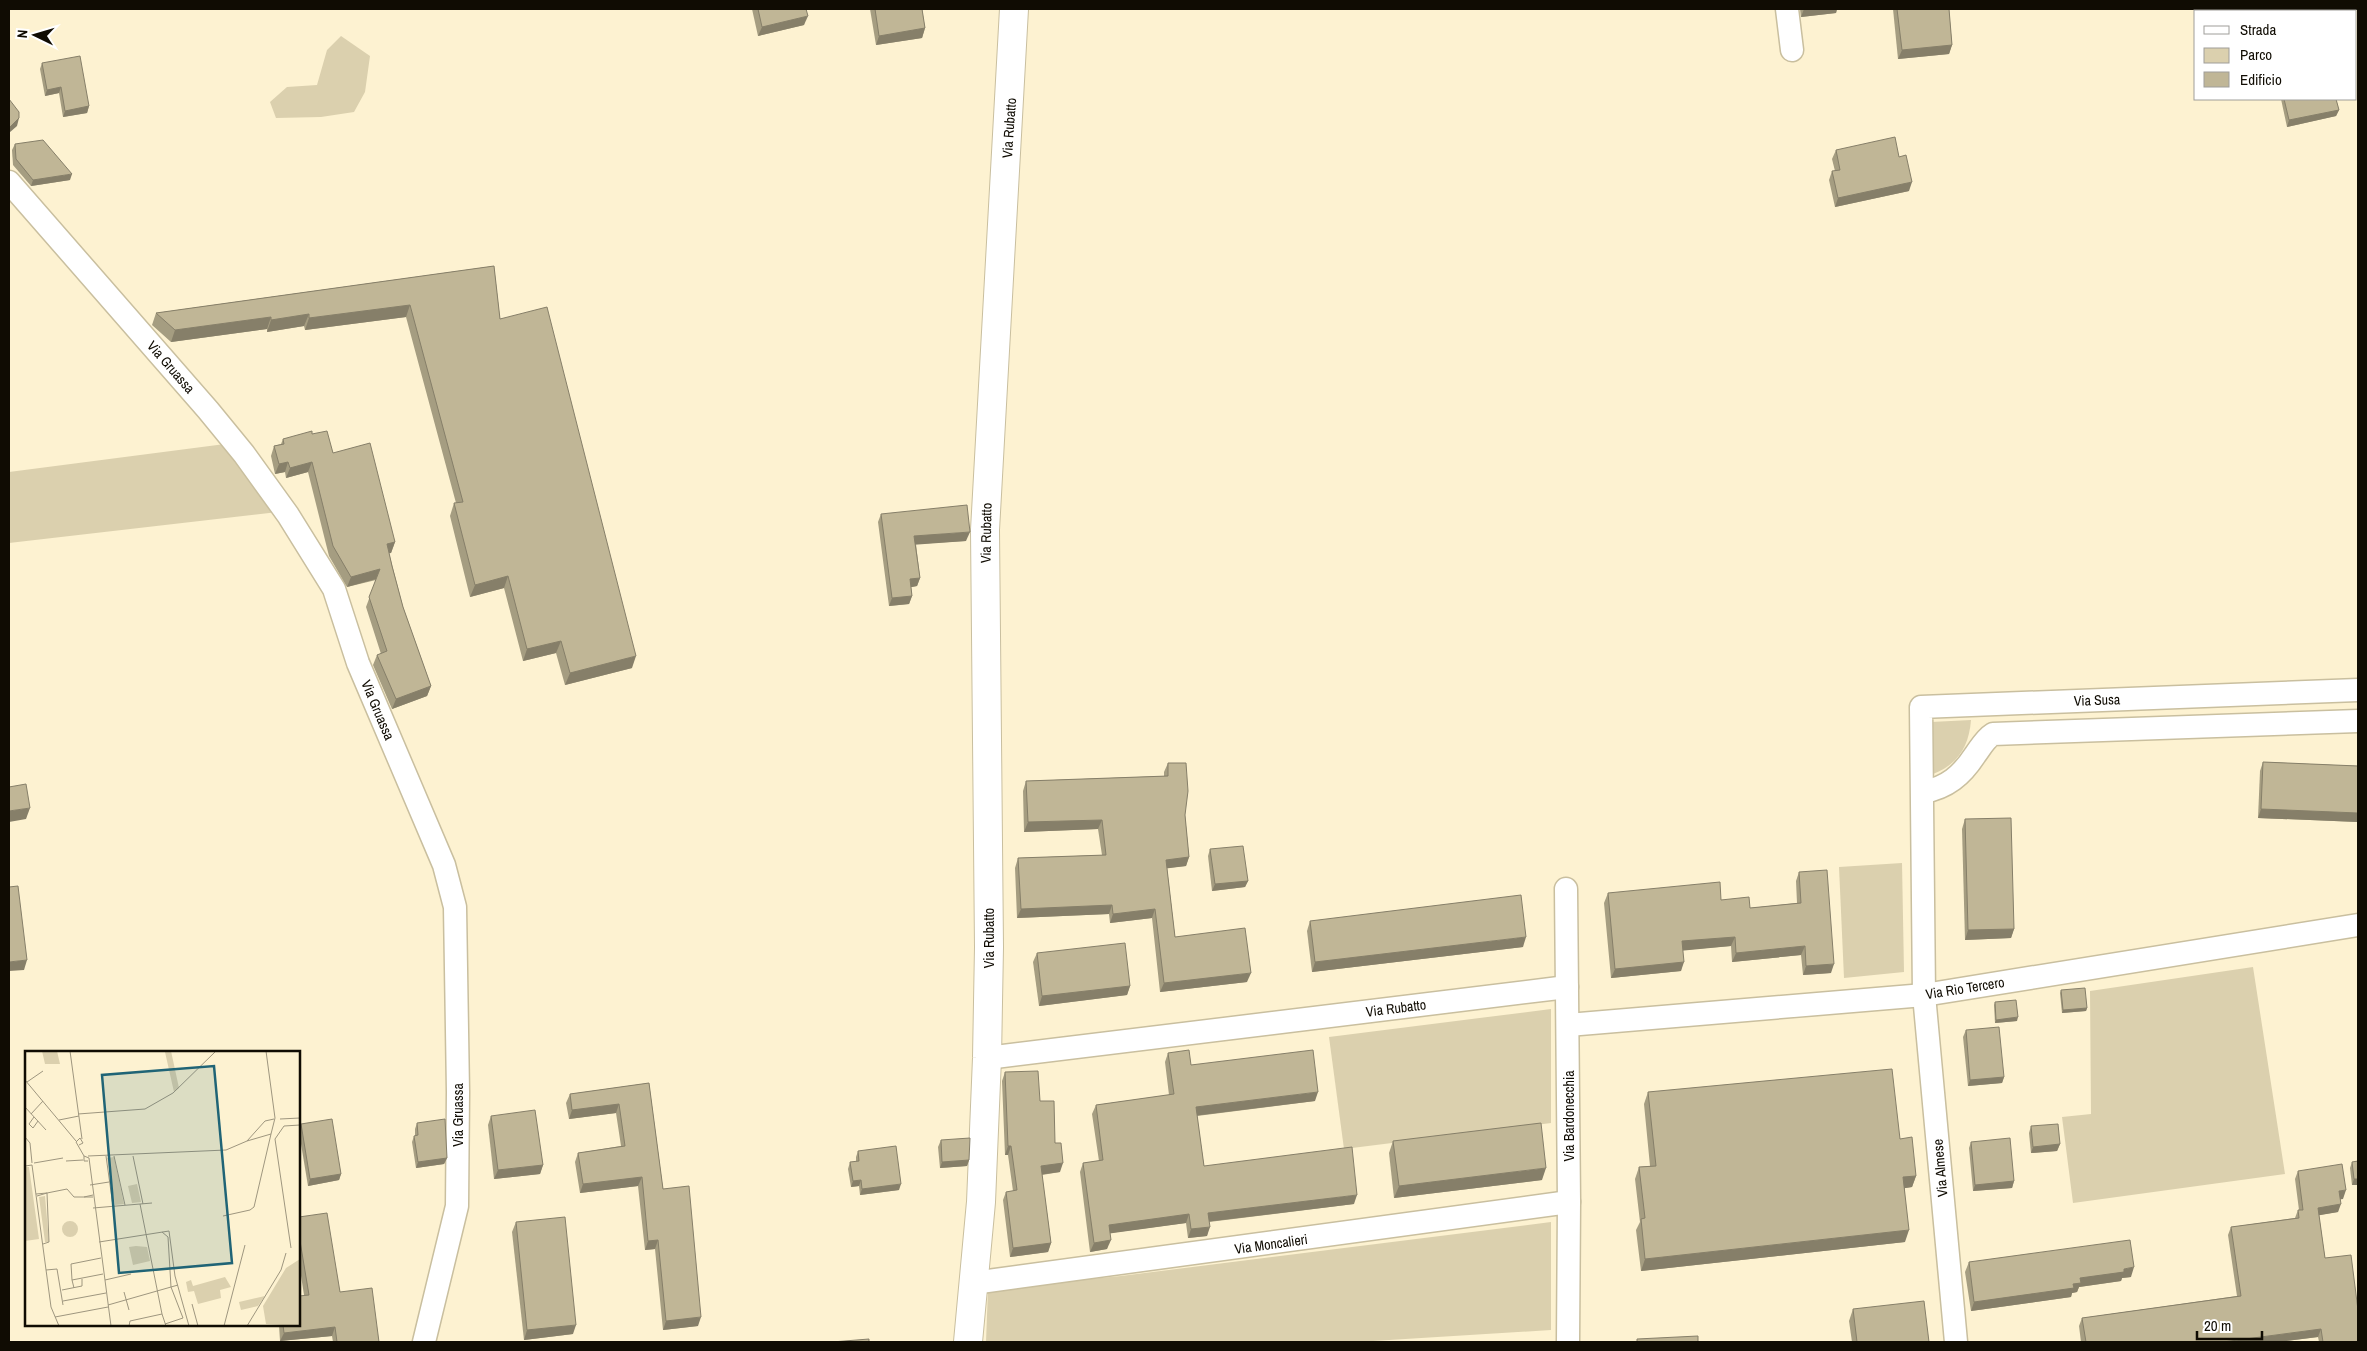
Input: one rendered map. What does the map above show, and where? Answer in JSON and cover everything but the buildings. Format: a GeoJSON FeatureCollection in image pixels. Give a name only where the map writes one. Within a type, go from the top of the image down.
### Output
{"type":"FeatureCollection","features":[{"type":"Feature","properties":{"kind":"street","name":"Via Rubatto"},"geometry":{"type":"LineString","coordinates":[[968,1342],[981,1202],[987,1058],[989,937],[984,530],[1014,9]]}},
{"type":"Feature","properties":{"kind":"street"},"geometry":{"type":"LineString","coordinates":[[1788,9],[1792,50]]}},
{"type":"Feature","properties":{"kind":"street","name":"Via Gruassa"},"geometry":{"type":"LineString","coordinates":[[9,182],[208,410],[244,454],[288,515],[334,589],[358,663],[444,864],[454,907],[458,1092],[457,1206],[424,1342]]}},
{"type":"Feature","properties":{"kind":"street","name":"Via Susa"},"geometry":{"type":"LineString","coordinates":[[1924,995],[1921,707],[2358,690]]}},
{"type":"Feature","properties":{"kind":"street"},"geometry":{"type":"LineString","coordinates":[[1923,792],[1938,790],[1959,777],[1986,739],[1993,734],[2358,721]]}},
{"type":"Feature","properties":{"kind":"street","name":"Via Bardonecchia"},"geometry":{"type":"LineString","coordinates":[[1566,889],[1569,1202],[1568,1342]]}},
{"type":"Feature","properties":{"kind":"street","name":"Via Rio Tercero"},"geometry":{"type":"LineString","coordinates":[[1568,1025],[1924,995],[2358,925]]}},
{"type":"Feature","properties":{"kind":"street","name":"Via Rubatto"},"geometry":{"type":"LineString","coordinates":[[987,1058],[1567,987]]}},
{"type":"Feature","properties":{"kind":"street","name":"Via Almese"},"geometry":{"type":"LineString","coordinates":[[1924,995],[1956,1342]]}},
{"type":"Feature","properties":{"kind":"street","name":"Via Moncalieri"},"geometry":{"type":"LineString","coordinates":[[973,1283],[1569,1202]]}},
{"type":"Feature","properties":{"kind":"green space"},"geometry":{"type":"Polygon","coordinates":[[[341,36],[370,56],[365,92],[354,112],[321,117],[276,118],[270,102],[287,87],[317,85],[327,50],[341,36]]]}},
{"type":"Feature","properties":{"kind":"green space"},"geometry":{"type":"Polygon","coordinates":[[[225,444],[278,512],[9,543],[9,472],[225,444]]]}},
{"type":"Feature","properties":{"kind":"green space"},"geometry":{"type":"Polygon","coordinates":[[[1971,720],[1968,739],[1960,754],[1949,766],[1933,774],[1931,722],[1971,720]]]}},
{"type":"Feature","properties":{"kind":"green space"},"geometry":{"type":"Polygon","coordinates":[[[1902,863],[1904,972],[1844,978],[1839,867],[1902,863]]]}},
{"type":"Feature","properties":{"kind":"green space"},"geometry":{"type":"Polygon","coordinates":[[[2253,967],[2285,1174],[2073,1203],[2062,1117],[2091,1114],[2090,991],[2253,967]]]}},
{"type":"Feature","properties":{"kind":"green space"},"geometry":{"type":"Polygon","coordinates":[[[1551,1009],[1551,1123],[1344,1149],[1329,1037],[1551,1009]]]}},
{"type":"Feature","properties":{"kind":"green space"},"geometry":{"type":"Polygon","coordinates":[[[1551,1222],[1551,1330],[1357,1342],[986,1342],[988,1289],[1121,1276],[1551,1222]]]}}]}
